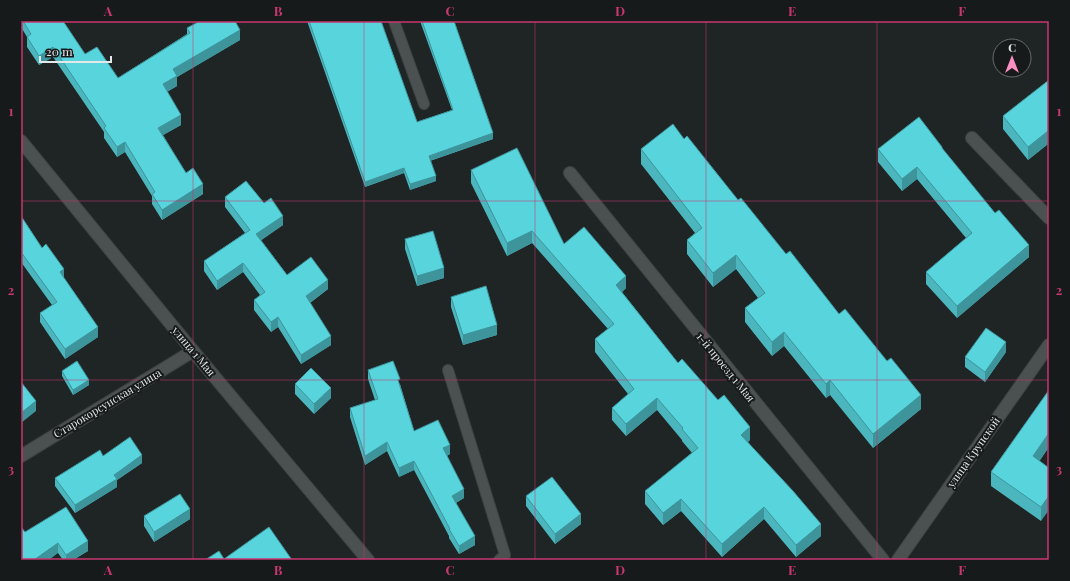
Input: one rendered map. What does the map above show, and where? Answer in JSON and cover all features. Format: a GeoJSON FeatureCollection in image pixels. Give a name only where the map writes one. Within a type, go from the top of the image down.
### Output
{"type":"FeatureCollection","features":[{"type":"Feature","properties":{"kind":"street"},"geometry":{"type":"LineString","coordinates":[[972,138],[1049,218]]}},
{"type":"Feature","properties":{"kind":"street","name":"улица 1 Мая"},"geometry":{"type":"LineString","coordinates":[[21,141],[193,351],[368,560]]}},
{"type":"Feature","properties":{"kind":"street","name":"1-й проезд 1 Мая"},"geometry":{"type":"LineString","coordinates":[[570,173],[883,560]]}},
{"type":"Feature","properties":{"kind":"street","name":"улица Крупской"},"geometry":{"type":"LineString","coordinates":[[898,560],[1049,345]]}},
{"type":"Feature","properties":{"kind":"street","name":"Старокорсунская улица"},"geometry":{"type":"LineString","coordinates":[[21,456],[193,351]]}},
{"type":"Feature","properties":{"kind":"lane"},"geometry":{"type":"LineString","coordinates":[[394,21],[424,104]]}},
{"type":"Feature","properties":{"kind":"lane"},"geometry":{"type":"LineString","coordinates":[[448,370],[505,555],[499,560]]}},
{"type":"Feature","properties":{"kind":"building"},"geometry":{"type":"Polygon","coordinates":[[[23,21],[63,21],[85,54],[97,47],[118,78],[190,33],[187,28],[200,21],[235,21],[240,30],[173,69],[177,76],[163,84],[181,115],[158,128],[186,173],[193,168],[203,184],[162,210],[152,194],[155,192],[125,142],[117,147],[104,128],[106,126],[53,47],[39,56],[27,37],[31,34],[23,21]]]}},
{"type":"Feature","properties":{"kind":"building"},"geometry":{"type":"Polygon","coordinates":[[[309,21],[381,21],[417,122],[453,110],[422,21],[454,21],[493,133],[429,156],[436,176],[410,184],[404,168],[365,182],[309,21]]]}},
{"type":"Feature","properties":{"kind":"building"},"geometry":{"type":"Polygon","coordinates":[[[1049,80],[1049,132],[1048,131],[1028,147],[1003,116],[1049,80]]]}},
{"type":"Feature","properties":{"kind":"building"},"geometry":{"type":"Polygon","coordinates":[[[919,117],[942,148],[995,213],[999,210],[1029,245],[957,306],[926,272],[972,233],[917,167],[902,179],[878,149],[919,117]]]}},
{"type":"Feature","properties":{"kind":"building"},"geometry":{"type":"Polygon","coordinates":[[[673,124],[684,139],[687,136],[738,200],[741,198],[786,254],[790,251],[839,314],[845,309],[887,361],[891,358],[921,395],[873,434],[830,380],[826,384],[784,332],[772,342],[745,308],[765,293],[736,255],[713,273],[687,240],[702,228],[641,149],[673,124]]]}},
{"type":"Feature","properties":{"kind":"building"},"geometry":{"type":"Polygon","coordinates":[[[517,148],[564,244],[584,227],[626,276],[616,285],[678,363],[682,359],[718,400],[724,395],[750,427],[741,435],[793,491],[821,524],[796,545],[764,507],[722,544],[681,499],[663,513],[645,491],[698,448],[657,398],[626,424],[612,408],[634,389],[595,339],[614,324],[532,231],[507,243],[471,170],[517,148]]]}},
{"type":"Feature","properties":{"kind":"building"},"geometry":{"type":"Polygon","coordinates":[[[246,181],[264,203],[271,198],[283,216],[256,234],[287,275],[311,257],[328,280],[306,296],[331,336],[301,355],[278,317],[271,322],[254,300],[265,292],[243,263],[217,281],[204,261],[250,230],[225,197],[246,181]]]}},
{"type":"Feature","properties":{"kind":"building"},"geometry":{"type":"Polygon","coordinates":[[[21,216],[42,248],[46,244],[64,269],[60,272],[98,327],[65,349],[40,313],[57,302],[21,252],[21,216]]]}},
{"type":"Feature","properties":{"kind":"building"},"geometry":{"type":"Polygon","coordinates":[[[433,231],[444,268],[417,276],[405,239],[433,231]]]}},
{"type":"Feature","properties":{"kind":"building"},"geometry":{"type":"Polygon","coordinates":[[[486,286],[497,325],[463,335],[451,297],[486,286]]]}},
{"type":"Feature","properties":{"kind":"building"},"geometry":{"type":"Polygon","coordinates":[[[986,328],[1006,342],[985,372],[965,357],[986,328]]]}},
{"type":"Feature","properties":{"kind":"building"},"geometry":{"type":"Polygon","coordinates":[[[77,361],[89,380],[73,390],[62,371],[77,361]]]}},
{"type":"Feature","properties":{"kind":"building"},"geometry":{"type":"Polygon","coordinates":[[[393,361],[400,379],[398,380],[414,431],[438,420],[450,445],[443,448],[464,489],[452,496],[475,536],[459,546],[414,461],[399,468],[387,442],[365,456],[350,408],[378,399],[368,370],[393,361]]]}},
{"type":"Feature","properties":{"kind":"building"},"geometry":{"type":"Polygon","coordinates":[[[311,368],[331,388],[314,404],[295,384],[311,368]]]}},
{"type":"Feature","properties":{"kind":"building"},"geometry":{"type":"Polygon","coordinates":[[[21,382],[36,401],[21,413],[21,382]]]}},
{"type":"Feature","properties":{"kind":"building"},"geometry":{"type":"Polygon","coordinates":[[[1049,390],[1049,433],[1033,456],[1049,468],[1049,496],[1041,507],[991,472],[1049,390]]]}},
{"type":"Feature","properties":{"kind":"building"},"geometry":{"type":"Polygon","coordinates":[[[130,437],[142,455],[114,475],[117,479],[75,505],[55,478],[100,450],[103,456],[130,437]]]}},
{"type":"Feature","properties":{"kind":"building"},"geometry":{"type":"Polygon","coordinates":[[[552,477],[581,514],[555,534],[526,496],[552,477]]]}},
{"type":"Feature","properties":{"kind":"building"},"geometry":{"type":"Polygon","coordinates":[[[180,494],[190,509],[154,532],[144,516],[180,494]]]}},
{"type":"Feature","properties":{"kind":"building"},"geometry":{"type":"Polygon","coordinates":[[[66,507],[88,541],[66,555],[58,543],[34,560],[21,560],[21,527],[25,532],[66,507]]]}},
{"type":"Feature","properties":{"kind":"building"},"geometry":{"type":"Polygon","coordinates":[[[269,527],[292,560],[205,560],[219,551],[224,559],[269,527]]]}}]}
